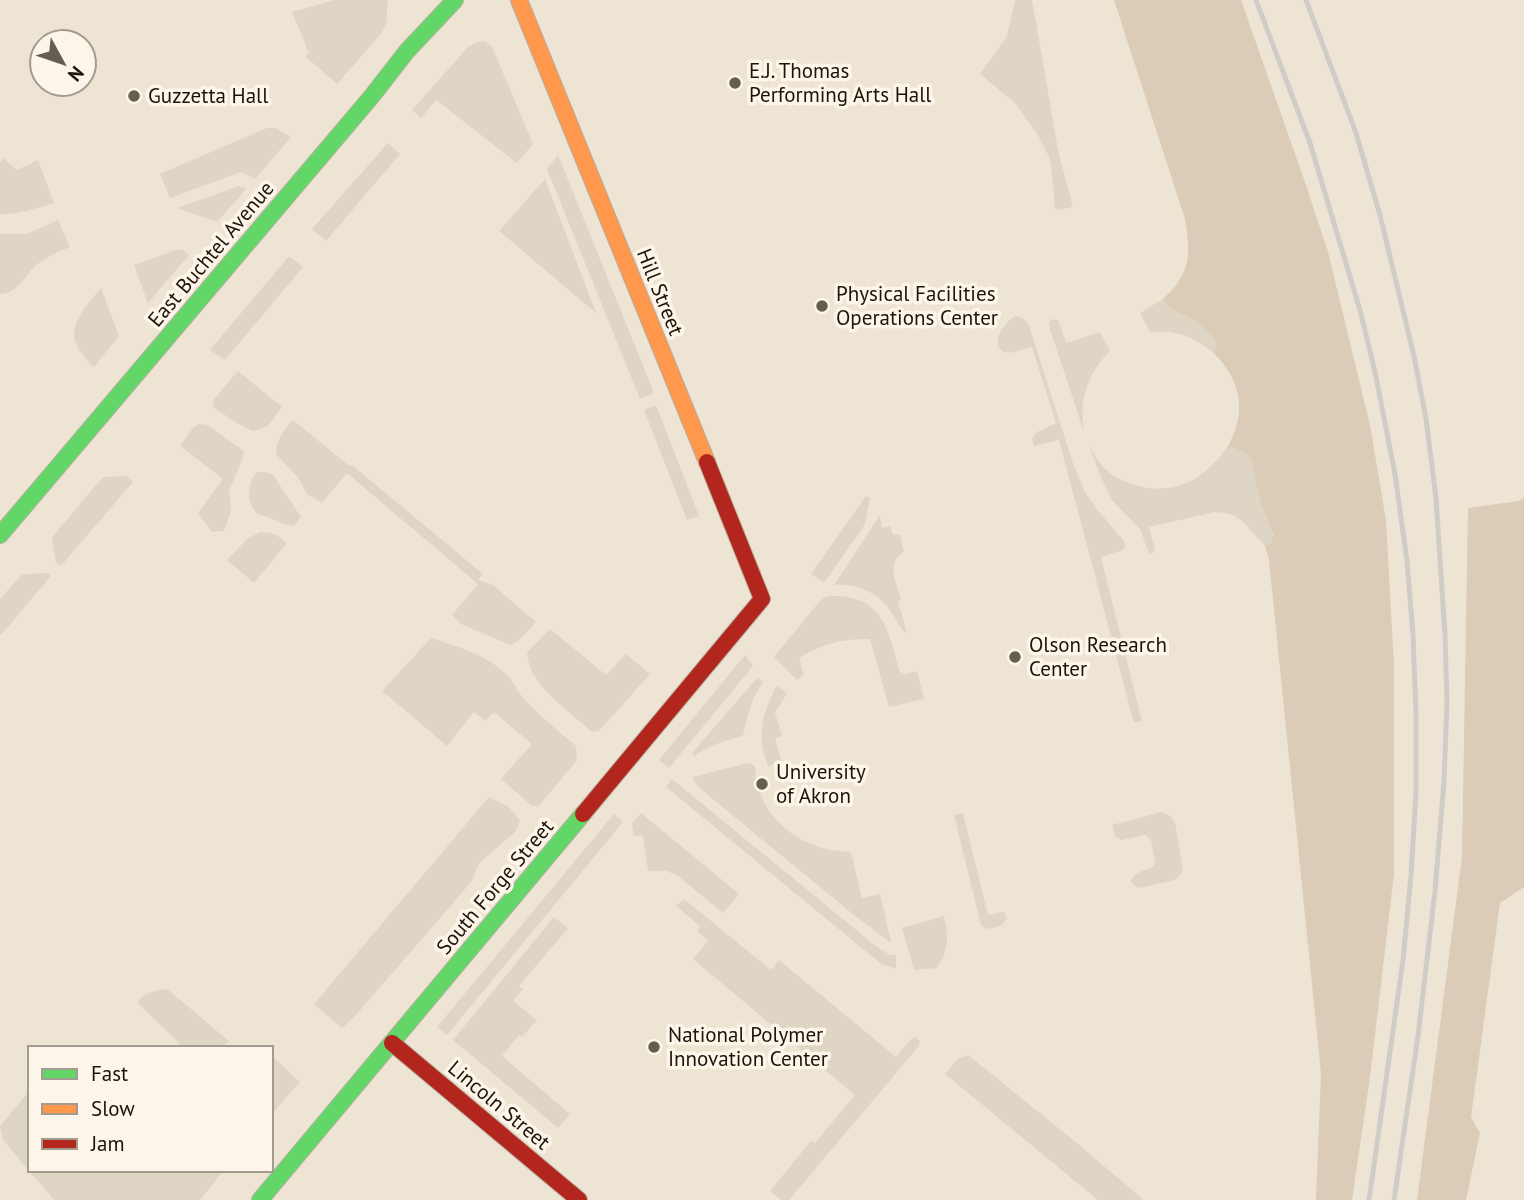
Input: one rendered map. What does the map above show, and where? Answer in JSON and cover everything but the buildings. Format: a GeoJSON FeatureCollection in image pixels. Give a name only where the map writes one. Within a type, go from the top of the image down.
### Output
{"type":"FeatureCollection","features":[{"type":"Feature","properties":{"kind":"street","name":"East Buchtel Avenue"},"geometry":{"type":"LineString","coordinates":[[0,535],[372,96],[407,51],[455,0]]}},
{"type":"Feature","properties":{"kind":"street","name":"Hill Street"},"geometry":{"type":"LineString","coordinates":[[519,0],[762,599]]}},
{"type":"Feature","properties":{"kind":"street","name":"South Forge Street"},"geometry":{"type":"LineString","coordinates":[[260,1200],[762,599]]}},
{"type":"Feature","properties":{"kind":"street","name":"Lincoln Street"},"geometry":{"type":"LineString","coordinates":[[392,1043],[579,1200]]}},
{"type":"Feature","properties":{"kind":"shaded area"},"geometry":{"type":"Polygon","coordinates":[[[335,0],[388,0],[386,25],[380,35],[337,84],[305,56],[309,53],[292,12],[335,0]]]}},
{"type":"Feature","properties":{"kind":"shaded area"},"geometry":{"type":"Polygon","coordinates":[[[1015,0],[1032,0],[1059,155],[1073,207],[1057,210],[1055,208],[1049,157],[1039,137],[1015,103],[980,74],[1007,36],[1015,0]]]}},
{"type":"Feature","properties":{"kind":"shaded area"},"geometry":{"type":"Polygon","coordinates":[[[1114,0],[1241,0],[1328,252],[1370,425],[1386,520],[1394,666],[1394,874],[1370,1077],[1352,1200],[1316,1200],[1321,1073],[1269,560],[1265,546],[1273,539],[1273,534],[1260,501],[1251,459],[1242,451],[1227,448],[1237,422],[1238,398],[1231,375],[1214,353],[1217,344],[1203,326],[1172,309],[1163,299],[1179,281],[1187,263],[1185,219],[1114,0]]]}},
{"type":"Feature","properties":{"kind":"shaded area"},"geometry":{"type":"Polygon","coordinates":[[[485,41],[492,47],[533,144],[517,163],[436,100],[421,118],[412,110],[468,47],[485,41]]]}},
{"type":"Feature","properties":{"kind":"shaded area"},"geometry":{"type":"Polygon","coordinates":[[[267,128],[276,128],[291,137],[255,179],[241,172],[170,198],[160,174],[267,128]]]}},
{"type":"Feature","properties":{"kind":"shaded area"},"geometry":{"type":"Polygon","coordinates":[[[388,143],[400,154],[326,241],[312,229],[388,143]]]}},
{"type":"Feature","properties":{"kind":"shaded area"},"geometry":{"type":"Polygon","coordinates":[[[558,155],[654,393],[640,399],[547,169],[558,155]]]}},
{"type":"Feature","properties":{"kind":"shaded area"},"geometry":{"type":"Polygon","coordinates":[[[3,158],[17,170],[38,160],[54,203],[21,212],[0,214],[0,162],[3,158]]]}},
{"type":"Feature","properties":{"kind":"shaded area"},"geometry":{"type":"Polygon","coordinates":[[[545,179],[596,313],[499,231],[545,179]]]}},
{"type":"Feature","properties":{"kind":"shaded area"},"geometry":{"type":"Polygon","coordinates":[[[239,186],[247,188],[217,222],[177,208],[239,186]]]}},
{"type":"Feature","properties":{"kind":"shaded area"},"geometry":{"type":"Polygon","coordinates":[[[58,220],[70,247],[43,260],[12,291],[0,294],[0,234],[27,234],[58,220]]]}},
{"type":"Feature","properties":{"kind":"shaded area"},"geometry":{"type":"Polygon","coordinates":[[[183,250],[189,255],[148,303],[134,265],[183,250]]]}},
{"type":"Feature","properties":{"kind":"shaded area"},"geometry":{"type":"Polygon","coordinates":[[[289,256],[303,267],[225,360],[210,350],[289,256]]]}},
{"type":"Feature","properties":{"kind":"shaded area"},"geometry":{"type":"Polygon","coordinates":[[[101,288],[119,336],[94,367],[83,356],[74,336],[78,318],[101,288]]]}},
{"type":"Feature","properties":{"kind":"shaded area"},"geometry":{"type":"Polygon","coordinates":[[[1163,299],[1172,309],[1196,321],[1206,330],[1217,344],[1214,353],[1184,335],[1150,332],[1140,313],[1163,299]]]}},
{"type":"Feature","properties":{"kind":"shaded area"},"geometry":{"type":"Polygon","coordinates":[[[1016,316],[1028,323],[1073,463],[1085,492],[1124,541],[1123,550],[1101,557],[1142,721],[1134,723],[1059,440],[1034,446],[1032,439],[1035,433],[1056,423],[1032,347],[1007,353],[998,344],[1000,333],[1016,316]]]}},
{"type":"Feature","properties":{"kind":"shaded area"},"geometry":{"type":"Polygon","coordinates":[[[1052,319],[1059,322],[1066,343],[1100,332],[1110,351],[1086,388],[1084,432],[1049,326],[1052,319]]]}},
{"type":"Feature","properties":{"kind":"shaded area"},"geometry":{"type":"Polygon","coordinates":[[[238,371],[282,407],[268,426],[253,431],[212,406],[214,399],[238,371]]]}},
{"type":"Feature","properties":{"kind":"shaded area"},"geometry":{"type":"Polygon","coordinates":[[[656,405],[699,516],[687,520],[644,410],[656,405]]]}},
{"type":"Feature","properties":{"kind":"shaded area"},"geometry":{"type":"Polygon","coordinates":[[[293,420],[483,574],[478,580],[493,585],[536,622],[518,641],[510,645],[461,624],[452,615],[478,584],[347,473],[322,503],[307,494],[299,479],[276,454],[279,440],[293,420]]]}},
{"type":"Feature","properties":{"kind":"shaded area"},"geometry":{"type":"Polygon","coordinates":[[[199,424],[207,425],[244,451],[229,491],[231,510],[224,531],[212,532],[198,513],[223,479],[180,446],[199,424]]]}},
{"type":"Feature","properties":{"kind":"shaded area"},"geometry":{"type":"Polygon","coordinates":[[[1089,445],[1102,466],[1113,475],[1134,485],[1157,489],[1191,481],[1215,462],[1227,448],[1240,450],[1248,456],[1252,464],[1273,539],[1265,546],[1235,516],[1215,512],[1149,527],[1155,550],[1152,554],[1149,553],[1140,529],[1112,500],[1089,445]]]}},
{"type":"Feature","properties":{"kind":"shaded area"},"geometry":{"type":"Polygon","coordinates":[[[257,472],[273,475],[301,517],[294,526],[261,515],[253,509],[250,486],[257,472]]]}},
{"type":"Feature","properties":{"kind":"shaded area"},"geometry":{"type":"Polygon","coordinates":[[[126,476],[133,482],[61,566],[56,563],[52,537],[103,477],[126,476]]]}},
{"type":"Feature","properties":{"kind":"shaded area"},"geometry":{"type":"Polygon","coordinates":[[[866,496],[870,499],[865,524],[824,583],[811,574],[866,496]]]}},
{"type":"Feature","properties":{"kind":"shaded area"},"geometry":{"type":"Polygon","coordinates":[[[1524,498],[1524,887],[1500,903],[1471,1117],[1480,1133],[1466,1200],[1417,1200],[1462,857],[1468,508],[1524,498]]]}},
{"type":"Feature","properties":{"kind":"shaded area"},"geometry":{"type":"Polygon","coordinates":[[[880,515],[882,528],[890,526],[893,535],[900,534],[904,552],[895,561],[894,574],[907,634],[880,599],[859,588],[834,585],[880,515]]]}},
{"type":"Feature","properties":{"kind":"shaded area"},"geometry":{"type":"Polygon","coordinates":[[[260,532],[275,534],[287,543],[254,583],[227,560],[247,539],[260,532]]]}},
{"type":"Feature","properties":{"kind":"shaded area"},"geometry":{"type":"Polygon","coordinates":[[[48,573],[51,576],[1,635],[0,599],[22,574],[48,573]]]}},
{"type":"Feature","properties":{"kind":"shaded area"},"geometry":{"type":"Polygon","coordinates":[[[831,596],[862,601],[873,609],[887,630],[900,672],[906,674],[917,671],[924,699],[889,707],[870,639],[833,643],[807,653],[799,658],[804,675],[797,680],[774,657],[819,602],[831,596]]]}},
{"type":"Feature","properties":{"kind":"shaded area"},"geometry":{"type":"Polygon","coordinates":[[[550,629],[606,675],[626,654],[650,674],[599,731],[592,732],[559,704],[543,688],[531,670],[527,653],[550,629]]]}},
{"type":"Feature","properties":{"kind":"shaded area"},"geometry":{"type":"Polygon","coordinates":[[[431,638],[488,660],[509,677],[520,694],[547,722],[576,746],[577,760],[539,806],[532,806],[501,779],[532,744],[494,712],[485,721],[474,712],[447,746],[382,691],[431,638]]]}},
{"type":"Feature","properties":{"kind":"shaded area"},"geometry":{"type":"Polygon","coordinates":[[[745,655],[753,666],[669,768],[659,760],[745,655]]]}},
{"type":"Feature","properties":{"kind":"shaded area"},"geometry":{"type":"Polygon","coordinates":[[[757,678],[763,682],[752,701],[743,736],[712,746],[695,756],[692,753],[757,678]]]}},
{"type":"Feature","properties":{"kind":"shaded area"},"geometry":{"type":"Polygon","coordinates":[[[777,685],[787,693],[775,713],[782,736],[775,738],[782,762],[768,766],[762,744],[762,725],[777,685]]]}},
{"type":"Feature","properties":{"kind":"shaded area"},"geometry":{"type":"Polygon","coordinates":[[[748,763],[757,769],[759,788],[765,804],[786,830],[816,846],[851,852],[862,898],[880,894],[891,943],[709,796],[693,777],[748,763]]]}},
{"type":"Feature","properties":{"kind":"shaded area"},"geometry":{"type":"Polygon","coordinates":[[[672,779],[877,947],[890,955],[896,955],[896,969],[874,958],[666,787],[672,779]]]}},
{"type":"Feature","properties":{"kind":"shaded area"},"geometry":{"type":"Polygon","coordinates":[[[489,797],[509,807],[520,821],[515,832],[479,863],[472,881],[342,1028],[314,1004],[489,797]]]}},
{"type":"Feature","properties":{"kind":"shaded area"},"geometry":{"type":"Polygon","coordinates":[[[1161,812],[1170,816],[1175,823],[1183,871],[1175,880],[1138,888],[1131,882],[1135,875],[1155,864],[1151,840],[1145,835],[1121,840],[1115,836],[1112,825],[1161,812]]]}},
{"type":"Feature","properties":{"kind":"shaded area"},"geometry":{"type":"Polygon","coordinates":[[[641,813],[739,894],[723,913],[678,876],[667,871],[648,871],[643,835],[634,836],[632,823],[641,813]]]}},
{"type":"Feature","properties":{"kind":"shaded area"},"geometry":{"type":"Polygon","coordinates":[[[963,813],[988,915],[1002,912],[1007,919],[1000,926],[987,929],[981,925],[954,815],[963,813]]]}},
{"type":"Feature","properties":{"kind":"shaded area"},"geometry":{"type":"Polygon","coordinates":[[[614,814],[623,822],[447,1035],[437,1027],[614,814]]]}},
{"type":"Feature","properties":{"kind":"shaded area"},"geometry":{"type":"Polygon","coordinates":[[[684,899],[771,970],[779,960],[896,1057],[912,1038],[920,1041],[919,1046],[789,1200],[781,1200],[770,1191],[811,1141],[815,1143],[855,1095],[693,959],[708,941],[697,931],[700,926],[676,906],[684,899]]]}},
{"type":"Feature","properties":{"kind":"shaded area"},"geometry":{"type":"Polygon","coordinates":[[[944,916],[947,943],[941,961],[937,968],[914,970],[902,928],[944,916]]]}},
{"type":"Feature","properties":{"kind":"shaded area"},"geometry":{"type":"Polygon","coordinates":[[[554,917],[568,928],[519,986],[523,989],[513,1001],[537,1020],[522,1037],[519,1035],[502,1056],[570,1114],[558,1128],[453,1040],[554,917]]]}},
{"type":"Feature","properties":{"kind":"shaded area"},"geometry":{"type":"Polygon","coordinates":[[[167,989],[229,1041],[223,1046],[182,1046],[137,1002],[150,993],[167,989]]]}},
{"type":"Feature","properties":{"kind":"shaded area"},"geometry":{"type":"Polygon","coordinates":[[[968,1055],[1144,1200],[1098,1200],[945,1074],[959,1058],[968,1055]]]}},
{"type":"Feature","properties":{"kind":"shaded area"},"geometry":{"type":"Polygon","coordinates":[[[273,1057],[300,1082],[273,1113],[273,1057]]]}},
{"type":"Feature","properties":{"kind":"shaded area"},"geometry":{"type":"Polygon","coordinates":[[[28,1092],[28,1169],[3,1140],[0,1126],[28,1092]]]}},
{"type":"Feature","properties":{"kind":"shaded area"},"geometry":{"type":"Polygon","coordinates":[[[30,1172],[222,1172],[200,1200],[54,1200],[30,1172]]]}},
{"type":"Feature","properties":{"kind":"railway"},"geometry":{"type":"LineString","coordinates":[[1256,0],[1310,143],[1360,310],[1395,474],[1407,561],[1413,635],[1416,792],[1403,960],[1369,1200]]}},
{"type":"Feature","properties":{"kind":"railway"},"geometry":{"type":"LineString","coordinates":[[1306,0],[1356,133],[1380,215],[1414,356],[1426,419],[1436,498],[1447,702],[1444,782],[1435,891],[1418,1036],[1394,1200]]}},
{"type":"Feature","properties":{"kind":"traffic: fast"},"geometry":{"type":"LineString","coordinates":[[0,535],[372,96],[407,51],[455,0]]}},
{"type":"Feature","properties":{"kind":"traffic: fast"},"geometry":{"type":"LineString","coordinates":[[260,1200],[583,814]]}},
{"type":"Feature","properties":{"kind":"traffic: slow"},"geometry":{"type":"LineString","coordinates":[[519,0],[707,462]]}},
{"type":"Feature","properties":{"kind":"traffic: jam"},"geometry":{"type":"LineString","coordinates":[[583,814],[762,599],[707,462]]}},
{"type":"Feature","properties":{"kind":"traffic: jam"},"geometry":{"type":"LineString","coordinates":[[392,1043],[579,1200]]}},
{"type":"Feature","properties":{"kind":"place","name":"E.J. Thomas Performing Arts Hall"},"geometry":{"type":"Point","coordinates":[735,83]}},
{"type":"Feature","properties":{"kind":"place","name":"Guzzetta Hall"},"geometry":{"type":"Point","coordinates":[134,96]}},
{"type":"Feature","properties":{"kind":"place","name":"Physical Facilities Operations Center"},"geometry":{"type":"Point","coordinates":[822,306]}},
{"type":"Feature","properties":{"kind":"place","name":"Olson Research Center"},"geometry":{"type":"Point","coordinates":[1015,657]}},
{"type":"Feature","properties":{"kind":"place","name":"University of Akron"},"geometry":{"type":"Point","coordinates":[762,784]}},
{"type":"Feature","properties":{"kind":"place","name":"National Polymer Innovation Center"},"geometry":{"type":"Point","coordinates":[654,1047]}}]}
